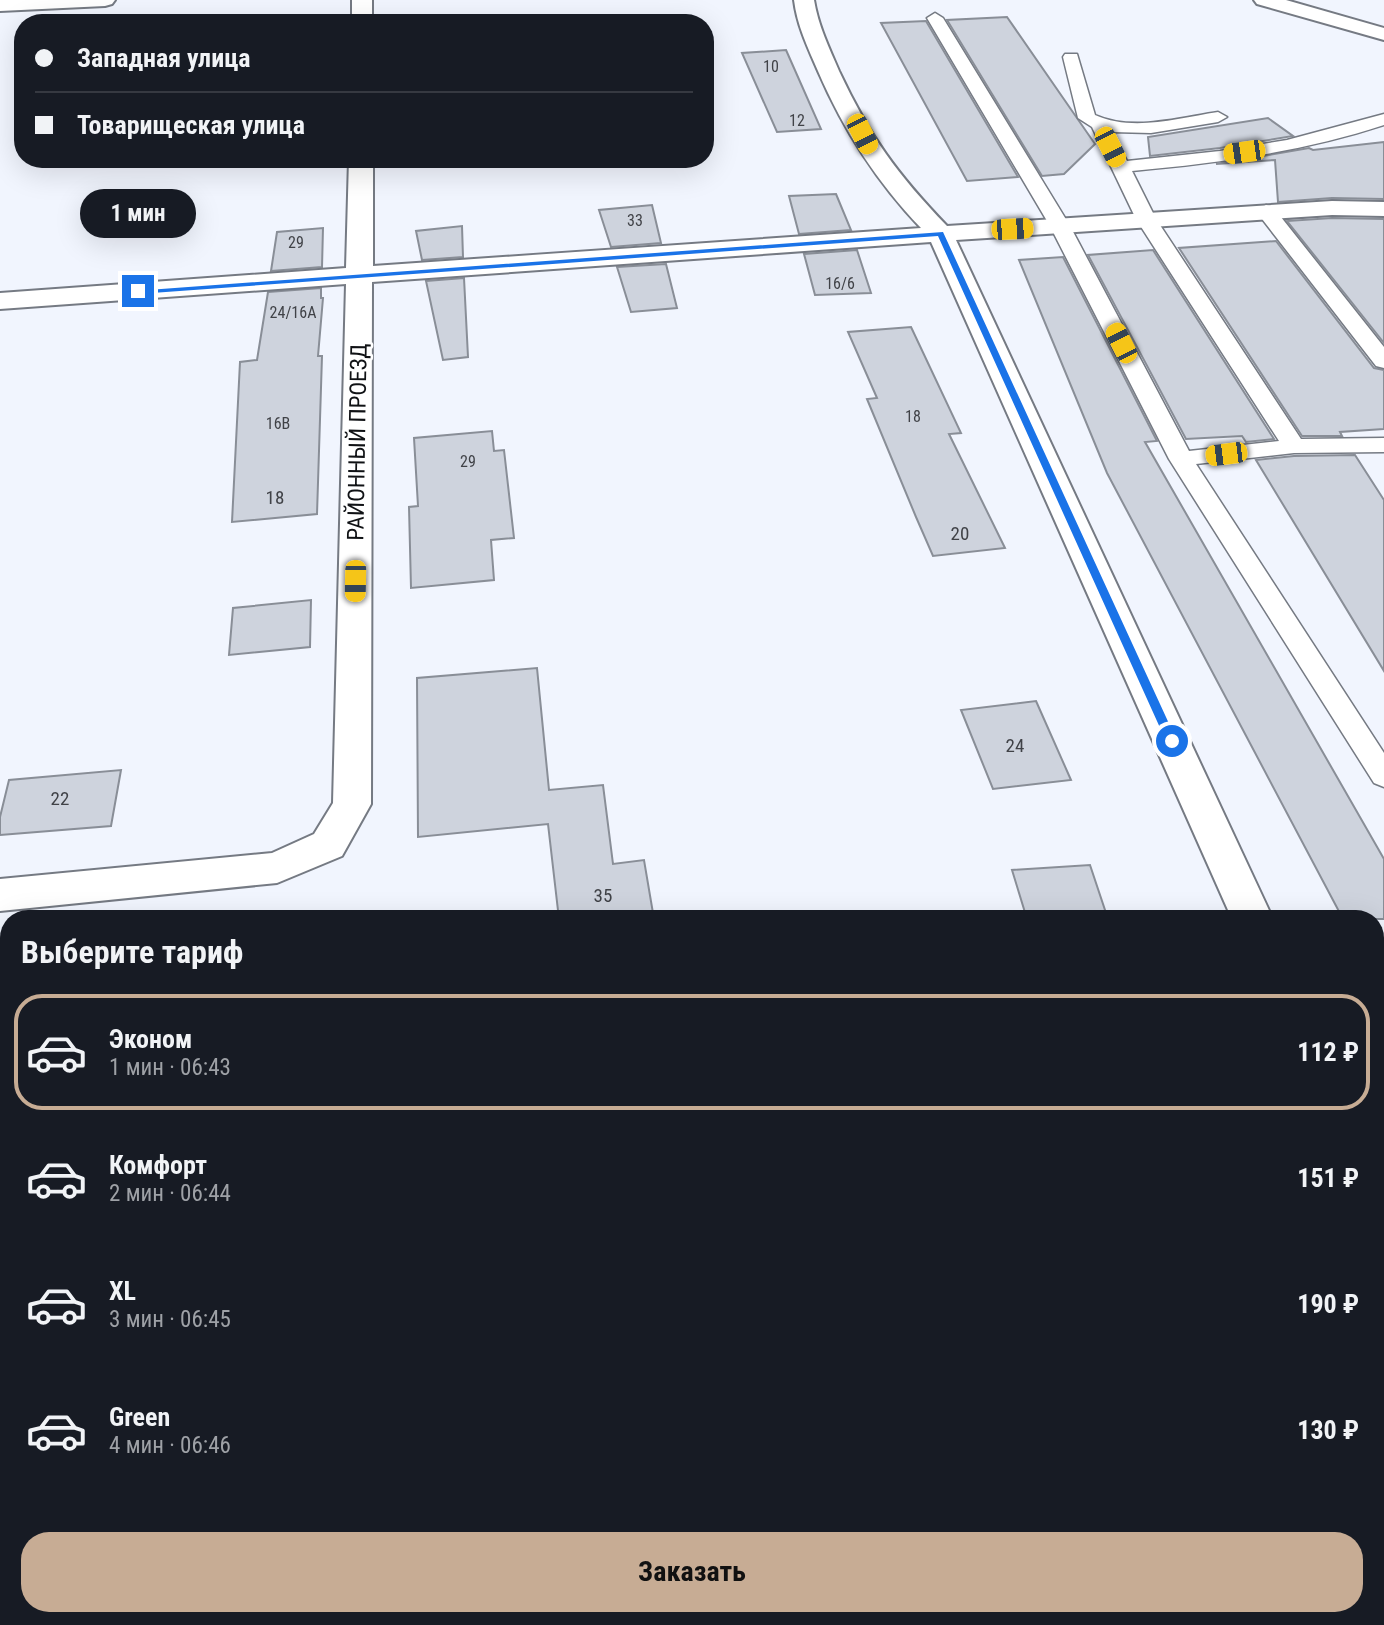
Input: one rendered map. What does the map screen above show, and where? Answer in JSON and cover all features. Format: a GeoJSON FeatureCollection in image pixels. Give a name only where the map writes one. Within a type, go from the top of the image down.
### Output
{"type":"FeatureCollection","features":[{"type":"Feature","properties":{"kind":"street"},"geometry":{"type":"LineString","coordinates":[[0,5],[105,0]]}},
{"type":"Feature","properties":{"kind":"street"},"geometry":{"type":"LineString","coordinates":[[804,0],[818,49],[873,156],[903,195],[940,233],[1249,910]]}},
{"type":"Feature","properties":{"kind":"street"},"geometry":{"type":"LineString","coordinates":[[1264,0],[1384,34]]}},
{"type":"Feature","properties":{"kind":"street","name":"РАЙОННЫЙ ПРОЕЗД"},"geometry":{"type":"LineString","coordinates":[[0,895],[277,868],[328,845],[352,804],[361,168]]}},
{"type":"Feature","properties":{"kind":"street"},"geometry":{"type":"LineString","coordinates":[[0,301],[1266,211],[1384,209]]}},
{"type":"Feature","properties":{"kind":"lane"},"geometry":{"type":"LineString","coordinates":[[935,18],[1060,226],[1181,459],[1384,776]]}},
{"type":"Feature","properties":{"kind":"lane"},"geometry":{"type":"LineString","coordinates":[[1071,57],[1087,118],[1101,127],[1139,128],[1218,117]]}},
{"type":"Feature","properties":{"kind":"lane"},"geometry":{"type":"LineString","coordinates":[[1120,167],[1271,148],[1345,133],[1384,119]]}},
{"type":"Feature","properties":{"kind":"lane"},"geometry":{"type":"LineString","coordinates":[[1101,127],[1146,219],[1294,446]]}},
{"type":"Feature","properties":{"kind":"lane"},"geometry":{"type":"LineString","coordinates":[[1266,211],[1384,361]]}},
{"type":"Feature","properties":{"kind":"lane"},"geometry":{"type":"LineString","coordinates":[[1181,459],[1294,446],[1384,445]]}},
{"type":"Feature","properties":{"kind":"building"},"geometry":{"type":"Polygon","coordinates":[[[1007,17],[1095,144],[1064,174],[1042,176],[947,20],[1007,17]]]}},
{"type":"Feature","properties":{"kind":"building"},"geometry":{"type":"Polygon","coordinates":[[[926,21],[1018,177],[967,181],[881,23],[926,21]]]}},
{"type":"Feature","properties":{"kind":"building"},"geometry":{"type":"Polygon","coordinates":[[[786,50],[821,129],[777,132],[742,53],[786,50]]]}},
{"type":"Feature","properties":{"kind":"building"},"geometry":{"type":"Polygon","coordinates":[[[1268,118],[1293,136],[1150,156],[1148,137],[1268,118]]]}},
{"type":"Feature","properties":{"kind":"building"},"geometry":{"type":"Polygon","coordinates":[[[1384,142],[1384,199],[1332,198],[1278,202],[1275,160],[1216,164],[1309,148],[1313,150],[1384,142]]]}},
{"type":"Feature","properties":{"kind":"building"},"geometry":{"type":"Polygon","coordinates":[[[836,194],[851,230],[799,234],[789,196],[836,194]]]}},
{"type":"Feature","properties":{"kind":"building"},"geometry":{"type":"Polygon","coordinates":[[[652,205],[661,243],[611,247],[599,210],[652,205]]]}},
{"type":"Feature","properties":{"kind":"building"},"geometry":{"type":"Polygon","coordinates":[[[1384,219],[1384,343],[1287,221],[1384,219]]]}},
{"type":"Feature","properties":{"kind":"building"},"geometry":{"type":"Polygon","coordinates":[[[462,226],[463,257],[422,260],[416,231],[462,226]]]}},
{"type":"Feature","properties":{"kind":"building"},"geometry":{"type":"Polygon","coordinates":[[[323,228],[322,267],[271,271],[277,232],[323,228]]]}},
{"type":"Feature","properties":{"kind":"building"},"geometry":{"type":"Polygon","coordinates":[[[1276,241],[1374,368],[1384,370],[1384,429],[1340,432],[1342,436],[1302,436],[1179,248],[1276,241]]]}},
{"type":"Feature","properties":{"kind":"building"},"geometry":{"type":"Polygon","coordinates":[[[857,250],[871,293],[815,295],[804,254],[857,250]]]}},
{"type":"Feature","properties":{"kind":"building"},"geometry":{"type":"Polygon","coordinates":[[[1153,250],[1274,439],[1246,442],[1242,436],[1186,439],[1088,255],[1153,250]]]}},
{"type":"Feature","properties":{"kind":"building"},"geometry":{"type":"Polygon","coordinates":[[[1063,257],[1157,441],[1145,442],[1384,859],[1384,910],[1338,910],[1107,473],[1019,260],[1063,257]]]}},
{"type":"Feature","properties":{"kind":"building"},"geometry":{"type":"Polygon","coordinates":[[[666,264],[677,308],[631,312],[617,267],[666,264]]]}},
{"type":"Feature","properties":{"kind":"building"},"geometry":{"type":"Polygon","coordinates":[[[464,278],[468,357],[443,360],[426,281],[464,278]]]}},
{"type":"Feature","properties":{"kind":"building"},"geometry":{"type":"Polygon","coordinates":[[[321,288],[323,298],[318,356],[322,356],[317,514],[232,522],[240,362],[257,360],[268,292],[321,288]]]}},
{"type":"Feature","properties":{"kind":"building"},"geometry":{"type":"Polygon","coordinates":[[[911,327],[961,433],[949,434],[1005,548],[933,556],[916,517],[867,399],[877,398],[848,332],[911,327]]]}},
{"type":"Feature","properties":{"kind":"building"},"geometry":{"type":"Polygon","coordinates":[[[492,431],[494,451],[504,450],[514,538],[491,540],[494,580],[411,588],[409,507],[418,506],[414,438],[492,431]]]}},
{"type":"Feature","properties":{"kind":"building"},"geometry":{"type":"Polygon","coordinates":[[[1355,455],[1384,500],[1384,671],[1256,460],[1355,455]]]}},
{"type":"Feature","properties":{"kind":"building"},"geometry":{"type":"Polygon","coordinates":[[[311,600],[310,647],[229,655],[233,608],[311,600]]]}},
{"type":"Feature","properties":{"kind":"building"},"geometry":{"type":"Polygon","coordinates":[[[537,668],[549,790],[603,785],[613,864],[644,860],[652,910],[558,910],[548,824],[418,837],[417,678],[537,668]]]}},
{"type":"Feature","properties":{"kind":"building"},"geometry":{"type":"Polygon","coordinates":[[[1036,701],[1071,780],[993,789],[961,710],[1036,701]]]}},
{"type":"Feature","properties":{"kind":"building"},"geometry":{"type":"Polygon","coordinates":[[[121,770],[111,826],[0,835],[0,817],[9,780],[121,770]]]}},
{"type":"Feature","properties":{"kind":"building"},"geometry":{"type":"Polygon","coordinates":[[[1090,865],[1105,910],[1024,910],[1012,870],[1090,865]]]}},
{"type":"Feature","properties":{"kind":"route"},"geometry":{"type":"LineString","coordinates":[[138,291],[940,233],[1172,741]]}}]}
